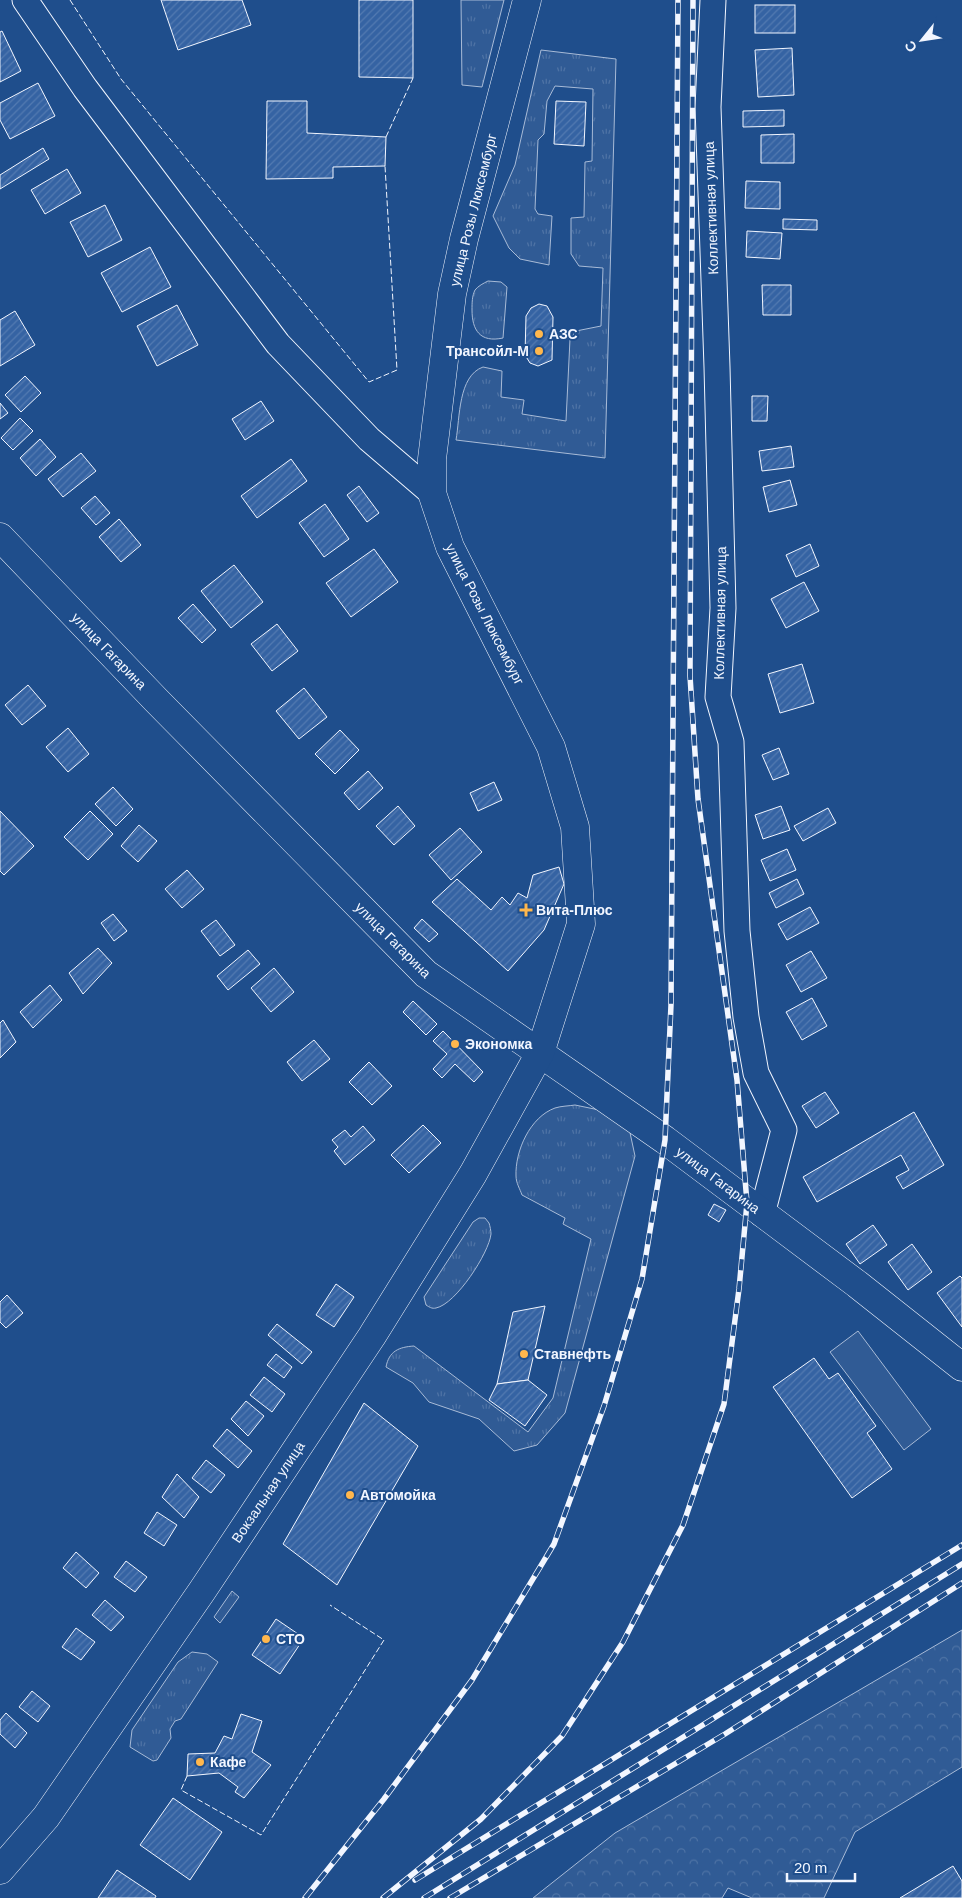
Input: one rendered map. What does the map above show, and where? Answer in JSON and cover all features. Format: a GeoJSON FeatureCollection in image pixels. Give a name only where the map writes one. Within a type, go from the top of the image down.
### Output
{"type":"FeatureCollection","features":[{"type":"Feature","properties":{"kind":"main road","name":"улица Розы Люксембург"},"geometry":{"type":"LineString","coordinates":[[516,1100],[540,1053],[581,924],[575,827],[551,746],[450,547],[432,493],[433,450],[452,294],[464,239],[518,42],[527,0]]}},
{"type":"Feature","properties":{"kind":"main road","name":"улица Гагарина"},"geometry":{"type":"LineString","coordinates":[[0,537],[156,700],[426,974],[665,1140],[857,1284],[962,1367]]}},
{"type":"Feature","properties":{"kind":"main road","name":"Вокзальная улица"},"geometry":{"type":"LineString","coordinates":[[2,1866],[46,1817],[202,1592],[372,1336],[473,1174],[516,1100]]}},
{"type":"Feature","properties":{"kind":"street"},"geometry":{"type":"LineString","coordinates":[[25,0],[86,88],[278,344],[369,440],[432,493]]}},
{"type":"Feature","properties":{"kind":"street","name":"Коллективная улица"},"geometry":{"type":"LineString","coordinates":[[713,0],[708,107],[723,608],[718,697],[732,742],[737,930],[746,1017],[756,1073],[784,1130],[762,1214]]}},
{"type":"Feature","properties":{"kind":"green space"},"geometry":{"type":"Polygon","coordinates":[[[461,0],[504,0],[482,87],[462,85],[461,0]]]}},
{"type":"Feature","properties":{"kind":"green space"},"geometry":{"type":"Polygon","coordinates":[[[541,50],[616,59],[605,458],[456,440],[465,388],[475,372],[483,367],[502,371],[501,397],[524,400],[522,414],[566,421],[570,339],[576,331],[601,326],[603,268],[579,266],[571,254],[571,218],[584,217],[585,162],[592,161],[593,89],[555,86],[547,101],[544,134],[538,140],[535,209],[538,214],[552,216],[549,265],[520,259],[509,248],[493,216],[515,165],[541,50]]]}},
{"type":"Feature","properties":{"kind":"green space"},"geometry":{"type":"Polygon","coordinates":[[[488,281],[501,282],[507,287],[503,338],[488,339],[483,337],[476,329],[472,317],[474,292],[488,281]]]}},
{"type":"Feature","properties":{"kind":"green space"},"geometry":{"type":"Polygon","coordinates":[[[575,1105],[604,1111],[629,1128],[635,1156],[565,1413],[537,1445],[514,1451],[479,1419],[429,1402],[413,1383],[386,1367],[390,1357],[396,1351],[404,1347],[414,1346],[528,1432],[553,1398],[591,1239],[563,1224],[565,1218],[522,1195],[517,1181],[516,1166],[521,1146],[531,1127],[538,1119],[546,1112],[555,1108],[575,1105]]]}},
{"type":"Feature","properties":{"kind":"green space"},"geometry":{"type":"Polygon","coordinates":[[[479,1218],[485,1218],[489,1223],[491,1234],[478,1265],[462,1288],[444,1304],[436,1308],[426,1305],[424,1297],[473,1222],[479,1218]]]}},
{"type":"Feature","properties":{"kind":"green space"},"geometry":{"type":"Polygon","coordinates":[[[232,1591],[239,1597],[220,1623],[214,1617],[232,1591]]]}},
{"type":"Feature","properties":{"kind":"green space"},"geometry":{"type":"Polygon","coordinates":[[[962,1630],[962,1767],[855,1832],[824,1898],[752,1898],[728,1888],[722,1898],[533,1898],[615,1833],[962,1630]]]}},
{"type":"Feature","properties":{"kind":"green space"},"geometry":{"type":"Polygon","coordinates":[[[192,1652],[207,1654],[218,1662],[181,1719],[175,1721],[170,1729],[171,1738],[157,1760],[153,1761],[130,1747],[132,1730],[178,1662],[192,1652]]]}},
{"type":"Feature","properties":{"kind":"shaded area"},"geometry":{"type":"Polygon","coordinates":[[[858,1331],[931,1429],[904,1450],[830,1352],[858,1331]]]}},
{"type":"Feature","properties":{"kind":"building"},"geometry":{"type":"Polygon","coordinates":[[[161,0],[242,0],[251,25],[178,50],[161,0]]]}},
{"type":"Feature","properties":{"kind":"building"},"geometry":{"type":"Polygon","coordinates":[[[359,0],[413,0],[413,78],[359,77],[359,0]]]}},
{"type":"Feature","properties":{"kind":"building"},"geometry":{"type":"Polygon","coordinates":[[[755,5],[795,5],[795,33],[755,33],[755,5]]]}},
{"type":"Feature","properties":{"kind":"building"},"geometry":{"type":"Polygon","coordinates":[[[2,31],[21,71],[0,82],[0,32],[2,31]]]}},
{"type":"Feature","properties":{"kind":"building"},"geometry":{"type":"Polygon","coordinates":[[[792,48],[794,95],[758,97],[755,50],[792,48]]]}},
{"type":"Feature","properties":{"kind":"building"},"geometry":{"type":"Polygon","coordinates":[[[38,83],[55,116],[10,139],[0,120],[0,103],[38,83]]]}},
{"type":"Feature","properties":{"kind":"building"},"geometry":{"type":"Polygon","coordinates":[[[267,101],[307,101],[307,133],[386,137],[385,166],[333,167],[333,178],[266,179],[267,101]]]}},
{"type":"Feature","properties":{"kind":"building"},"geometry":{"type":"Polygon","coordinates":[[[556,101],[586,102],[584,146],[554,144],[556,101]]]}},
{"type":"Feature","properties":{"kind":"building"},"geometry":{"type":"Polygon","coordinates":[[[784,110],[784,126],[743,127],[743,111],[784,110]]]}},
{"type":"Feature","properties":{"kind":"building"},"geometry":{"type":"Polygon","coordinates":[[[794,134],[794,163],[761,163],[761,135],[794,134]]]}},
{"type":"Feature","properties":{"kind":"building"},"geometry":{"type":"Polygon","coordinates":[[[43,148],[49,159],[0,189],[0,175],[43,148]]]}},
{"type":"Feature","properties":{"kind":"building"},"geometry":{"type":"Polygon","coordinates":[[[67,169],[81,193],[45,214],[31,190],[67,169]]]}},
{"type":"Feature","properties":{"kind":"building"},"geometry":{"type":"Polygon","coordinates":[[[746,181],[780,182],[780,209],[745,208],[746,181]]]}},
{"type":"Feature","properties":{"kind":"building"},"geometry":{"type":"Polygon","coordinates":[[[105,205],[122,240],[88,257],[70,222],[105,205]]]}},
{"type":"Feature","properties":{"kind":"building"},"geometry":{"type":"Polygon","coordinates":[[[783,219],[817,220],[817,230],[783,229],[783,219]]]}},
{"type":"Feature","properties":{"kind":"building"},"geometry":{"type":"Polygon","coordinates":[[[747,231],[782,233],[780,259],[746,257],[747,231]]]}},
{"type":"Feature","properties":{"kind":"building"},"geometry":{"type":"Polygon","coordinates":[[[150,247],[171,287],[122,312],[101,273],[150,247]]]}},
{"type":"Feature","properties":{"kind":"building"},"geometry":{"type":"Polygon","coordinates":[[[762,285],[791,285],[791,315],[763,315],[762,285]]]}},
{"type":"Feature","properties":{"kind":"building","name":"АЗС"},"geometry":{"type":"Polygon","coordinates":[[[539,304],[547,306],[553,317],[552,360],[538,366],[530,363],[525,355],[526,316],[531,308],[539,304]]]}},
{"type":"Feature","properties":{"kind":"building"},"geometry":{"type":"Polygon","coordinates":[[[177,305],[198,345],[157,366],[137,326],[177,305]]]}},
{"type":"Feature","properties":{"kind":"building"},"geometry":{"type":"Polygon","coordinates":[[[15,311],[35,345],[0,366],[0,320],[15,311]]]}},
{"type":"Feature","properties":{"kind":"building"},"geometry":{"type":"Polygon","coordinates":[[[25,376],[41,393],[21,412],[5,395],[25,376]]]}},
{"type":"Feature","properties":{"kind":"building"},"geometry":{"type":"Polygon","coordinates":[[[752,396],[768,396],[767,421],[752,421],[752,396]]]}},
{"type":"Feature","properties":{"kind":"building"},"geometry":{"type":"Polygon","coordinates":[[[261,401],[274,421],[245,440],[232,419],[261,401]]]}},
{"type":"Feature","properties":{"kind":"building"},"geometry":{"type":"Polygon","coordinates":[[[0,403],[8,413],[0,419],[0,403]]]}},
{"type":"Feature","properties":{"kind":"building"},"geometry":{"type":"Polygon","coordinates":[[[20,418],[33,431],[13,450],[1,438],[20,418]]]}},
{"type":"Feature","properties":{"kind":"building"},"geometry":{"type":"Polygon","coordinates":[[[40,439],[56,457],[36,476],[20,458],[40,439]]]}},
{"type":"Feature","properties":{"kind":"building"},"geometry":{"type":"Polygon","coordinates":[[[791,446],[794,467],[762,471],[759,451],[791,446]]]}},
{"type":"Feature","properties":{"kind":"building"},"geometry":{"type":"Polygon","coordinates":[[[81,453],[96,471],[63,497],[48,479],[81,453]]]}},
{"type":"Feature","properties":{"kind":"building"},"geometry":{"type":"Polygon","coordinates":[[[291,459],[307,481],[257,518],[241,496],[291,459]]]}},
{"type":"Feature","properties":{"kind":"building"},"geometry":{"type":"Polygon","coordinates":[[[790,480],[797,505],[769,512],[763,487],[790,480]]]}},
{"type":"Feature","properties":{"kind":"building"},"geometry":{"type":"Polygon","coordinates":[[[359,486],[379,513],[367,522],[347,495],[359,486]]]}},
{"type":"Feature","properties":{"kind":"building"},"geometry":{"type":"Polygon","coordinates":[[[95,496],[110,513],[96,525],[81,508],[95,496]]]}},
{"type":"Feature","properties":{"kind":"building"},"geometry":{"type":"Polygon","coordinates":[[[325,504],[349,539],[324,557],[299,523],[325,504]]]}},
{"type":"Feature","properties":{"kind":"building"},"geometry":{"type":"Polygon","coordinates":[[[119,519],[141,545],[121,562],[99,537],[119,519]]]}},
{"type":"Feature","properties":{"kind":"building"},"geometry":{"type":"Polygon","coordinates":[[[810,544],[819,566],[796,577],[786,555],[810,544]]]}},
{"type":"Feature","properties":{"kind":"building"},"geometry":{"type":"Polygon","coordinates":[[[374,549],[398,582],[351,617],[326,583],[374,549]]]}},
{"type":"Feature","properties":{"kind":"building"},"geometry":{"type":"Polygon","coordinates":[[[234,565],[263,602],[231,628],[201,591],[234,565]]]}},
{"type":"Feature","properties":{"kind":"building"},"geometry":{"type":"Polygon","coordinates":[[[804,582],[819,611],[786,628],[771,599],[804,582]]]}},
{"type":"Feature","properties":{"kind":"building"},"geometry":{"type":"Polygon","coordinates":[[[193,604],[216,630],[202,643],[178,618],[193,604]]]}},
{"type":"Feature","properties":{"kind":"building"},"geometry":{"type":"Polygon","coordinates":[[[277,624],[298,651],[272,671],[251,644],[277,624]]]}},
{"type":"Feature","properties":{"kind":"building"},"geometry":{"type":"Polygon","coordinates":[[[802,664],[814,703],[780,713],[768,674],[802,664]]]}},
{"type":"Feature","properties":{"kind":"building"},"geometry":{"type":"Polygon","coordinates":[[[28,685],[46,706],[22,725],[5,705],[28,685]]]}},
{"type":"Feature","properties":{"kind":"building"},"geometry":{"type":"Polygon","coordinates":[[[304,688],[327,717],[299,739],[276,711],[304,688]]]}},
{"type":"Feature","properties":{"kind":"building"},"geometry":{"type":"Polygon","coordinates":[[[68,728],[89,754],[68,772],[46,747],[68,728]]]}},
{"type":"Feature","properties":{"kind":"building"},"geometry":{"type":"Polygon","coordinates":[[[340,730],[359,750],[335,774],[315,754],[340,730]]]}},
{"type":"Feature","properties":{"kind":"building"},"geometry":{"type":"Polygon","coordinates":[[[779,748],[789,774],[773,780],[762,755],[779,748]]]}},
{"type":"Feature","properties":{"kind":"building"},"geometry":{"type":"Polygon","coordinates":[[[368,771],[383,788],[359,810],[344,793],[368,771]]]}},
{"type":"Feature","properties":{"kind":"building"},"geometry":{"type":"Polygon","coordinates":[[[494,782],[502,800],[478,811],[470,793],[494,782]]]}},
{"type":"Feature","properties":{"kind":"building"},"geometry":{"type":"Polygon","coordinates":[[[113,787],[133,809],[116,826],[95,804],[113,787]]]}},
{"type":"Feature","properties":{"kind":"building"},"geometry":{"type":"Polygon","coordinates":[[[398,806],[415,826],[394,845],[376,826],[398,806]]]}},
{"type":"Feature","properties":{"kind":"building"},"geometry":{"type":"Polygon","coordinates":[[[781,806],[790,830],[763,839],[755,815],[781,806]]]}},
{"type":"Feature","properties":{"kind":"building"},"geometry":{"type":"Polygon","coordinates":[[[828,808],[836,823],[803,841],[794,826],[828,808]]]}},
{"type":"Feature","properties":{"kind":"building"},"geometry":{"type":"Polygon","coordinates":[[[0,811],[34,846],[4,875],[0,871],[0,811]]]}},
{"type":"Feature","properties":{"kind":"building"},"geometry":{"type":"Polygon","coordinates":[[[90,811],[113,834],[88,860],[64,837],[90,811]]]}},
{"type":"Feature","properties":{"kind":"building"},"geometry":{"type":"Polygon","coordinates":[[[139,825],[157,841],[138,862],[121,846],[139,825]]]}},
{"type":"Feature","properties":{"kind":"building"},"geometry":{"type":"Polygon","coordinates":[[[460,828],[482,852],[451,880],[429,855],[460,828]]]}},
{"type":"Feature","properties":{"kind":"building"},"geometry":{"type":"Polygon","coordinates":[[[787,849],[796,870],[770,881],[761,860],[787,849]]]}},
{"type":"Feature","properties":{"kind":"building"},"geometry":{"type":"Polygon","coordinates":[[[559,867],[564,884],[544,930],[508,971],[432,902],[457,879],[491,910],[502,897],[510,905],[518,893],[527,898],[533,875],[559,867]]]}},
{"type":"Feature","properties":{"kind":"building"},"geometry":{"type":"Polygon","coordinates":[[[187,870],[204,889],[182,908],[165,889],[187,870]]]}},
{"type":"Feature","properties":{"kind":"building"},"geometry":{"type":"Polygon","coordinates":[[[797,879],[804,894],[776,908],[769,893],[797,879]]]}},
{"type":"Feature","properties":{"kind":"building"},"geometry":{"type":"Polygon","coordinates":[[[810,907],[819,923],[787,940],[778,924],[810,907]]]}},
{"type":"Feature","properties":{"kind":"building"},"geometry":{"type":"Polygon","coordinates":[[[113,914],[127,931],[114,941],[101,923],[113,914]]]}},
{"type":"Feature","properties":{"kind":"building"},"geometry":{"type":"Polygon","coordinates":[[[422,919],[438,934],[429,942],[414,928],[422,919]]]}},
{"type":"Feature","properties":{"kind":"building"},"geometry":{"type":"Polygon","coordinates":[[[216,920],[235,945],[220,956],[201,931],[216,920]]]}},
{"type":"Feature","properties":{"kind":"building"},"geometry":{"type":"Polygon","coordinates":[[[98,948],[112,963],[83,994],[69,973],[98,948]]]}},
{"type":"Feature","properties":{"kind":"building"},"geometry":{"type":"Polygon","coordinates":[[[248,950],[260,964],[228,990],[217,976],[248,950]]]}},
{"type":"Feature","properties":{"kind":"building"},"geometry":{"type":"Polygon","coordinates":[[[811,951],[827,978],[801,992],[786,965],[811,951]]]}},
{"type":"Feature","properties":{"kind":"building"},"geometry":{"type":"Polygon","coordinates":[[[274,968],[294,992],[271,1012],[251,988],[274,968]]]}},
{"type":"Feature","properties":{"kind":"building"},"geometry":{"type":"Polygon","coordinates":[[[50,985],[62,1000],[33,1028],[20,1012],[50,985]]]}},
{"type":"Feature","properties":{"kind":"building"},"geometry":{"type":"Polygon","coordinates":[[[812,998],[827,1026],[802,1040],[786,1012],[812,998]]]}},
{"type":"Feature","properties":{"kind":"building"},"geometry":{"type":"Polygon","coordinates":[[[413,1001],[437,1024],[426,1035],[403,1012],[413,1001]]]}},
{"type":"Feature","properties":{"kind":"building"},"geometry":{"type":"Polygon","coordinates":[[[3,1020],[16,1042],[0,1058],[0,1023],[3,1020]]]}},
{"type":"Feature","properties":{"kind":"building"},"geometry":{"type":"Polygon","coordinates":[[[443,1031],[483,1072],[474,1082],[455,1064],[442,1078],[433,1069],[447,1054],[433,1041],[443,1031]]]}},
{"type":"Feature","properties":{"kind":"building"},"geometry":{"type":"Polygon","coordinates":[[[314,1040],[330,1059],[302,1081],[287,1062],[314,1040]]]}},
{"type":"Feature","properties":{"kind":"building"},"geometry":{"type":"Polygon","coordinates":[[[369,1062],[392,1086],[372,1105],[349,1082],[369,1062]]]}},
{"type":"Feature","properties":{"kind":"building"},"geometry":{"type":"Polygon","coordinates":[[[825,1092],[839,1113],[816,1128],[802,1106],[825,1092]]]}},
{"type":"Feature","properties":{"kind":"building"},"geometry":{"type":"Polygon","coordinates":[[[914,1112],[944,1165],[903,1189],[896,1177],[909,1170],[901,1155],[817,1202],[803,1177],[914,1112]]]}},
{"type":"Feature","properties":{"kind":"building"},"geometry":{"type":"Polygon","coordinates":[[[423,1125],[441,1143],[409,1173],[391,1155],[423,1125]]]}},
{"type":"Feature","properties":{"kind":"building"},"geometry":{"type":"Polygon","coordinates":[[[363,1126],[375,1140],[345,1165],[334,1151],[338,1147],[332,1140],[345,1130],[351,1137],[363,1126]]]}},
{"type":"Feature","properties":{"kind":"building"},"geometry":{"type":"Polygon","coordinates":[[[714,1204],[726,1210],[719,1222],[708,1215],[714,1204]]]}},
{"type":"Feature","properties":{"kind":"building"},"geometry":{"type":"Polygon","coordinates":[[[873,1225],[887,1245],[860,1264],[846,1244],[873,1225]]]}},
{"type":"Feature","properties":{"kind":"building"},"geometry":{"type":"Polygon","coordinates":[[[912,1244],[932,1272],[908,1290],[888,1262],[912,1244]]]}},
{"type":"Feature","properties":{"kind":"building"},"geometry":{"type":"Polygon","coordinates":[[[960,1276],[962,1278],[962,1327],[937,1293],[960,1276]]]}},
{"type":"Feature","properties":{"kind":"building"},"geometry":{"type":"Polygon","coordinates":[[[336,1284],[354,1297],[334,1327],[316,1315],[336,1284]]]}},
{"type":"Feature","properties":{"kind":"building"},"geometry":{"type":"Polygon","coordinates":[[[7,1295],[23,1313],[6,1328],[0,1322],[0,1302],[7,1295]]]}},
{"type":"Feature","properties":{"kind":"building"},"geometry":{"type":"Polygon","coordinates":[[[545,1306],[528,1380],[497,1384],[513,1312],[545,1306]]]}},
{"type":"Feature","properties":{"kind":"building"},"geometry":{"type":"Polygon","coordinates":[[[277,1324],[312,1352],[302,1364],[268,1335],[277,1324]]]}},
{"type":"Feature","properties":{"kind":"building"},"geometry":{"type":"Polygon","coordinates":[[[276,1354],[292,1367],[284,1378],[267,1365],[276,1354]]]}},
{"type":"Feature","properties":{"kind":"building"},"geometry":{"type":"Polygon","coordinates":[[[814,1358],[829,1379],[838,1373],[876,1426],[867,1433],[892,1469],[852,1498],[773,1387],[814,1358]]]}},
{"type":"Feature","properties":{"kind":"building"},"geometry":{"type":"Polygon","coordinates":[[[264,1377],[285,1394],[272,1412],[250,1395],[264,1377]]]}},
{"type":"Feature","properties":{"kind":"building"},"geometry":{"type":"Polygon","coordinates":[[[528,1380],[547,1395],[525,1426],[489,1400],[497,1384],[528,1380]]]}},
{"type":"Feature","properties":{"kind":"building"},"geometry":{"type":"Polygon","coordinates":[[[246,1401],[264,1416],[248,1436],[231,1419],[246,1401]]]}},
{"type":"Feature","properties":{"kind":"building","name":"Автомойка"},"geometry":{"type":"Polygon","coordinates":[[[364,1403],[418,1446],[337,1585],[283,1544],[364,1403]]]}},
{"type":"Feature","properties":{"kind":"building"},"geometry":{"type":"Polygon","coordinates":[[[227,1429],[252,1451],[238,1468],[213,1446],[227,1429]]]}},
{"type":"Feature","properties":{"kind":"building"},"geometry":{"type":"Polygon","coordinates":[[[206,1460],[225,1475],[211,1493],[192,1478],[206,1460]]]}},
{"type":"Feature","properties":{"kind":"building"},"geometry":{"type":"Polygon","coordinates":[[[177,1474],[199,1497],[184,1518],[162,1497],[177,1474]]]}},
{"type":"Feature","properties":{"kind":"building"},"geometry":{"type":"Polygon","coordinates":[[[157,1512],[177,1525],[164,1546],[144,1533],[157,1512]]]}},
{"type":"Feature","properties":{"kind":"building"},"geometry":{"type":"Polygon","coordinates":[[[76,1552],[99,1573],[86,1588],[63,1568],[76,1552]]]}},
{"type":"Feature","properties":{"kind":"building"},"geometry":{"type":"Polygon","coordinates":[[[126,1561],[147,1577],[135,1592],[114,1577],[126,1561]]]}},
{"type":"Feature","properties":{"kind":"building"},"geometry":{"type":"Polygon","coordinates":[[[105,1600],[124,1617],[111,1631],[92,1615],[105,1600]]]}},
{"type":"Feature","properties":{"kind":"building"},"geometry":{"type":"Polygon","coordinates":[[[276,1619],[304,1638],[280,1674],[252,1655],[276,1619]]]}},
{"type":"Feature","properties":{"kind":"building"},"geometry":{"type":"Polygon","coordinates":[[[76,1628],[95,1642],[81,1660],[62,1647],[76,1628]]]}},
{"type":"Feature","properties":{"kind":"building"},"geometry":{"type":"Polygon","coordinates":[[[32,1691],[50,1706],[38,1722],[19,1707],[32,1691]]]}},
{"type":"Feature","properties":{"kind":"building"},"geometry":{"type":"Polygon","coordinates":[[[6,1713],[27,1733],[15,1748],[0,1734],[0,1720],[6,1713]]]}},
{"type":"Feature","properties":{"kind":"building"},"geometry":{"type":"Polygon","coordinates":[[[241,1714],[262,1721],[252,1752],[271,1765],[244,1798],[235,1792],[238,1787],[219,1773],[187,1776],[188,1754],[215,1753],[224,1736],[232,1739],[241,1714]]]}},
{"type":"Feature","properties":{"kind":"building"},"geometry":{"type":"Polygon","coordinates":[[[173,1798],[222,1832],[190,1880],[140,1845],[173,1798]]]}},
{"type":"Feature","properties":{"kind":"building"},"geometry":{"type":"Polygon","coordinates":[[[953,1866],[962,1881],[962,1898],[900,1898],[953,1866]]]}},
{"type":"Feature","properties":{"kind":"building"},"geometry":{"type":"Polygon","coordinates":[[[117,1870],[156,1896],[155,1898],[98,1898],[117,1870]]]}},
{"type":"Feature","properties":{"kind":"railway"},"geometry":{"type":"LineString","coordinates":[[305,1898],[384,1799],[472,1680],[554,1544],[604,1406],[642,1279],[665,1140],[671,1005],[678,0]]}},
{"type":"Feature","properties":{"kind":"railway"},"geometry":{"type":"LineString","coordinates":[[383,1898],[481,1819],[562,1736],[623,1642],[683,1525],[724,1404],[739,1289],[747,1203],[737,1080],[698,799],[690,676],[693,0]]}},
{"type":"Feature","properties":{"kind":"railway"},"geometry":{"type":"LineString","coordinates":[[415,1880],[962,1545]]}},
{"type":"Feature","properties":{"kind":"railway"},"geometry":{"type":"LineString","coordinates":[[424,1898],[962,1564]]}},
{"type":"Feature","properties":{"kind":"railway"},"geometry":{"type":"LineString","coordinates":[[450,1898],[725,1734],[962,1583]]}},
{"type":"Feature","properties":{"kind":"fence"},"geometry":{"type":"LineString","coordinates":[[70,0],[121,79],[369,382],[397,370],[385,166]]}},
{"type":"Feature","properties":{"kind":"fence"},"geometry":{"type":"LineString","coordinates":[[386,137],[413,78]]}},
{"type":"Feature","properties":{"kind":"fence"},"geometry":{"type":"LineString","coordinates":[[187,1776],[181,1790],[261,1835],[384,1640],[330,1605]]}},
{"type":"Feature","properties":{"kind":"place","name":"АЗС"},"geometry":{"type":"Point","coordinates":[539,334]}},
{"type":"Feature","properties":{"kind":"place","name":"Трансойл-М"},"geometry":{"type":"Point","coordinates":[539,351]}},
{"type":"Feature","properties":{"kind":"place","name":"Вита-Плюс"},"geometry":{"type":"Point","coordinates":[526,910]}},
{"type":"Feature","properties":{"kind":"place","name":"Экономка"},"geometry":{"type":"Point","coordinates":[455,1044]}},
{"type":"Feature","properties":{"kind":"place","name":"Ставнефть"},"geometry":{"type":"Point","coordinates":[524,1354]}},
{"type":"Feature","properties":{"kind":"place","name":"Автомойка"},"geometry":{"type":"Point","coordinates":[350,1495]}},
{"type":"Feature","properties":{"kind":"place","name":"СТО"},"geometry":{"type":"Point","coordinates":[266,1639]}},
{"type":"Feature","properties":{"kind":"place","name":"Кафе"},"geometry":{"type":"Point","coordinates":[200,1762]}}]}
